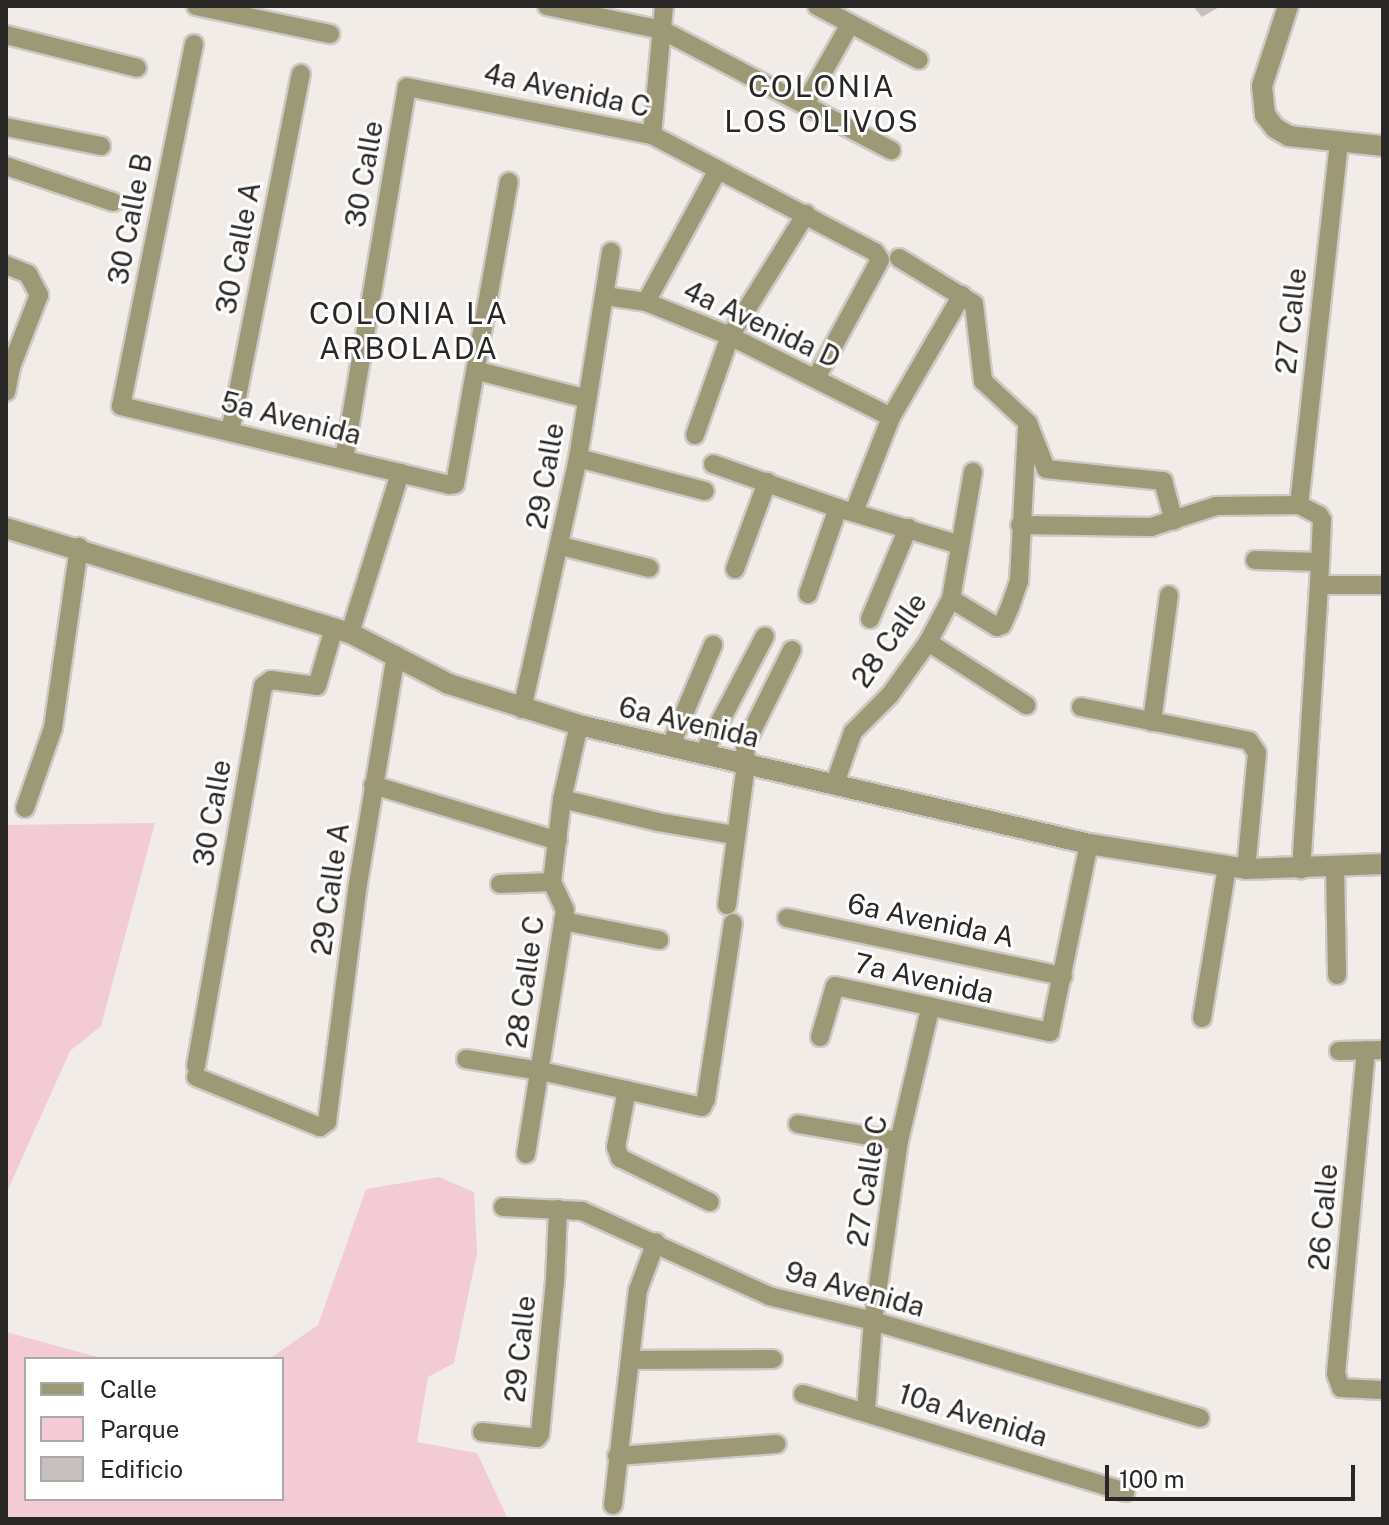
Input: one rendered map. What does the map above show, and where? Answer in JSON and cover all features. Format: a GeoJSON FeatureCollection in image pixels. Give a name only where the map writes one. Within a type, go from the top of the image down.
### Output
{"type":"FeatureCollection","features":[{"type":"Feature","properties":{"kind":"street"},"geometry":{"type":"LineString","coordinates":[[196,6],[260,12],[330,34]]}},
{"type":"Feature","properties":{"kind":"street"},"geometry":{"type":"LineString","coordinates":[[547,6],[662,30],[891,150]]}},
{"type":"Feature","properties":{"kind":"street"},"geometry":{"type":"LineString","coordinates":[[652,135],[664,6]]}},
{"type":"Feature","properties":{"kind":"street"},"geometry":{"type":"LineString","coordinates":[[817,6],[919,60]]}},
{"type":"Feature","properties":{"kind":"street"},"geometry":{"type":"LineString","coordinates":[[1288,6],[1262,86],[1265,115],[1275,128],[1289,136],[1383,146]]}},
{"type":"Feature","properties":{"kind":"street"},"geometry":{"type":"LineString","coordinates":[[805,104],[850,24]]}},
{"type":"Feature","properties":{"kind":"street"},"geometry":{"type":"LineString","coordinates":[[6,35],[137,68]]}},
{"type":"Feature","properties":{"kind":"street","name":"30 Calle B"},"geometry":{"type":"LineString","coordinates":[[121,406],[194,44]]}},
{"type":"Feature","properties":{"kind":"street","name":"30 Calle A"},"geometry":{"type":"LineString","coordinates":[[230,432],[301,74]]}},
{"type":"Feature","properties":{"kind":"street","name":"4a Avenida C"},"geometry":{"type":"LineString","coordinates":[[407,87],[652,135],[879,255],[880,260],[816,378]]}},
{"type":"Feature","properties":{"kind":"street","name":"30 Calle"},"geometry":{"type":"LineString","coordinates":[[344,459],[407,87]]}},
{"type":"Feature","properties":{"kind":"street"},"geometry":{"type":"LineString","coordinates":[[6,127],[101,146]]}},
{"type":"Feature","properties":{"kind":"street","name":"27 Calle"},"geometry":{"type":"LineString","coordinates":[[1299,505],[1339,142]]}},
{"type":"Feature","properties":{"kind":"street"},"geometry":{"type":"LineString","coordinates":[[6,166],[113,202]]}},
{"type":"Feature","properties":{"kind":"street"},"geometry":{"type":"LineString","coordinates":[[646,302],[718,170]]}},
{"type":"Feature","properties":{"kind":"street"},"geometry":{"type":"LineString","coordinates":[[509,182],[478,371],[587,399]]}},
{"type":"Feature","properties":{"kind":"street"},"geometry":{"type":"LineString","coordinates":[[695,435],[730,336],[806,214]]}},
{"type":"Feature","properties":{"kind":"street","name":"29 Calle"},"geometry":{"type":"LineString","coordinates":[[522,709],[561,546],[611,252]]}},
{"type":"Feature","properties":{"kind":"street"},"geometry":{"type":"LineString","coordinates":[[899,258],[962,295],[976,310],[983,381],[1028,423],[1046,469],[1158,480],[1166,484],[1174,521]]}},
{"type":"Feature","properties":{"kind":"street"},"geometry":{"type":"LineString","coordinates":[[6,265],[28,274],[39,295],[9,366],[6,392]]}},
{"type":"Feature","properties":{"kind":"street"},"geometry":{"type":"LineString","coordinates":[[808,594],[891,417],[962,295]]}},
{"type":"Feature","properties":{"kind":"street","name":"4a Avenida D"},"geometry":{"type":"LineString","coordinates":[[605,296],[646,302],[730,336],[891,417]]}},
{"type":"Feature","properties":{"kind":"street","name":"5a Avenida"},"geometry":{"type":"LineString","coordinates":[[121,406],[449,485],[455,484],[459,477],[478,371]]}},
{"type":"Feature","properties":{"kind":"street"},"geometry":{"type":"LineString","coordinates":[[951,599],[997,627],[1002,625],[1017,589],[1028,423]]}},
{"type":"Feature","properties":{"kind":"street"},"geometry":{"type":"LineString","coordinates":[[578,458],[705,491]]}},
{"type":"Feature","properties":{"kind":"street"},"geometry":{"type":"LineString","coordinates":[[713,464],[960,545]]}},
{"type":"Feature","properties":{"kind":"street","name":"28 Calle"},"geometry":{"type":"LineString","coordinates":[[835,783],[853,732],[890,695],[928,642],[951,599],[973,472]]}},
{"type":"Feature","properties":{"kind":"street","name":"30 Calle"},"geometry":{"type":"LineString","coordinates":[[320,1127],[196,1072],[263,686],[271,680],[317,686],[342,631],[400,473]]}},
{"type":"Feature","properties":{"kind":"street"},"geometry":{"type":"LineString","coordinates":[[735,569],[767,482]]}},
{"type":"Feature","properties":{"kind":"street"},"geometry":{"type":"LineString","coordinates":[[1020,525],[1151,527],[1216,506],[1299,505],[1319,515],[1322,520],[1319,585],[1301,869]]}},
{"type":"Feature","properties":{"kind":"street","name":"6a Avenida"},"geometry":{"type":"LineString","coordinates":[[6,528],[79,547],[342,631],[396,655],[449,684],[579,725],[1089,844],[1236,868],[1301,869],[1383,864]]}},
{"type":"Feature","properties":{"kind":"street"},"geometry":{"type":"LineString","coordinates":[[870,619],[908,528]]}},
{"type":"Feature","properties":{"kind":"street"},"geometry":{"type":"LineString","coordinates":[[561,546],[649,568]]}},
{"type":"Feature","properties":{"kind":"street"},"geometry":{"type":"LineString","coordinates":[[25,808],[53,728],[79,547]]}},
{"type":"Feature","properties":{"kind":"street"},"geometry":{"type":"LineString","coordinates":[[1255,560],[1319,562]]}},
{"type":"Feature","properties":{"kind":"street"},"geometry":{"type":"LineString","coordinates":[[1319,585],[1383,585]]}},
{"type":"Feature","properties":{"kind":"street"},"geometry":{"type":"LineString","coordinates":[[1152,722],[1169,595]]}},
{"type":"Feature","properties":{"kind":"street"},"geometry":{"type":"LineString","coordinates":[[703,754],[765,636]]}},
{"type":"Feature","properties":{"kind":"street"},"geometry":{"type":"LineString","coordinates":[[928,642],[1026,705]]}},
{"type":"Feature","properties":{"kind":"street"},"geometry":{"type":"LineString","coordinates":[[670,747],[713,645]]}},
{"type":"Feature","properties":{"kind":"street"},"geometry":{"type":"LineString","coordinates":[[466,1059],[541,1071],[702,1107],[706,1099],[730,914],[735,835],[746,764],[745,745],[792,650]]}},
{"type":"Feature","properties":{"kind":"street","name":"29 Calle A"},"geometry":{"type":"LineString","coordinates":[[320,1127],[327,1122],[373,785],[396,655]]}},
{"type":"Feature","properties":{"kind":"street"},"geometry":{"type":"LineString","coordinates":[[1081,707],[1249,741],[1257,753],[1236,868],[1202,1018]]}},
{"type":"Feature","properties":{"kind":"street","name":"28 Calle C"},"geometry":{"type":"LineString","coordinates":[[526,1154],[563,921],[564,906],[552,882],[562,799],[579,725]]}},
{"type":"Feature","properties":{"kind":"street"},"geometry":{"type":"LineString","coordinates":[[373,785],[558,841]]}},
{"type":"Feature","properties":{"kind":"street"},"geometry":{"type":"LineString","coordinates":[[562,799],[658,822],[735,835]]}},
{"type":"Feature","properties":{"kind":"street"},"geometry":{"type":"LineString","coordinates":[[1063,976],[1089,844]]}},
{"type":"Feature","properties":{"kind":"street"},"geometry":{"type":"LineString","coordinates":[[1335,867],[1337,975]]}},
{"type":"Feature","properties":{"kind":"street"},"geometry":{"type":"LineString","coordinates":[[500,884],[552,882]]}},
{"type":"Feature","properties":{"kind":"street","name":"6a Avenida A"},"geometry":{"type":"LineString","coordinates":[[787,918],[1063,976]]}},
{"type":"Feature","properties":{"kind":"street"},"geometry":{"type":"LineString","coordinates":[[563,921],[659,940]]}},
{"type":"Feature","properties":{"kind":"street","name":"7a Avenida"},"geometry":{"type":"LineString","coordinates":[[820,1037],[835,986],[1046,1033],[1053,1029],[1063,976]]}},
{"type":"Feature","properties":{"kind":"street","name":"27 Calle C"},"geometry":{"type":"LineString","coordinates":[[866,1411],[873,1321],[899,1141],[930,1009]]}},
{"type":"Feature","properties":{"kind":"street"},"geometry":{"type":"LineString","coordinates":[[1339,1051],[1374,1050]]}},
{"type":"Feature","properties":{"kind":"street","name":"26 Calle"},"geometry":{"type":"LineString","coordinates":[[1374,1050],[1336,1374],[1341,1388],[1383,1390]]}},
{"type":"Feature","properties":{"kind":"street"},"geometry":{"type":"LineString","coordinates":[[627,1090],[616,1153],[620,1158],[710,1202]]}},
{"type":"Feature","properties":{"kind":"street"},"geometry":{"type":"LineString","coordinates":[[798,1124],[899,1141]]}},
{"type":"Feature","properties":{"kind":"street","name":"9a Avenida"},"geometry":{"type":"LineString","coordinates":[[503,1207],[558,1209],[599,1217],[769,1296],[873,1321],[1200,1418]]}},
{"type":"Feature","properties":{"kind":"street","name":"29 Calle"},"geometry":{"type":"LineString","coordinates":[[482,1432],[537,1438],[540,1434],[555,1282],[558,1209]]}},
{"type":"Feature","properties":{"kind":"street"},"geometry":{"type":"LineString","coordinates":[[613,1505],[638,1290],[656,1242]]}},
{"type":"Feature","properties":{"kind":"street"},"geometry":{"type":"LineString","coordinates":[[632,1360],[773,1359]]}},
{"type":"Feature","properties":{"kind":"street","name":"10a Avenida"},"geometry":{"type":"LineString","coordinates":[[803,1394],[1125,1492]]}},
{"type":"Feature","properties":{"kind":"street"},"geometry":{"type":"LineString","coordinates":[[617,1456],[777,1444]]}},
{"type":"Feature","properties":{"kind":"green space"},"geometry":{"type":"Polygon","coordinates":[[[155,823],[101,1026],[70,1051],[6,1194],[6,825],[155,823]]]}},
{"type":"Feature","properties":{"kind":"green space"},"geometry":{"type":"Polygon","coordinates":[[[439,1177],[474,1192],[477,1253],[454,1363],[428,1377],[417,1442],[477,1453],[508,1519],[6,1519],[6,1332],[98,1357],[24,1357],[24,1501],[284,1501],[284,1357],[272,1357],[318,1325],[366,1189],[439,1177]]]}},
{"type":"Feature","properties":{"kind":"building"},"geometry":{"type":"Polygon","coordinates":[[[1193,6],[1221,6],[1202,17],[1193,6]]]}},
{"type":"Feature","properties":{"kind":"district","name":"COLONIA LOS OLIVOS"},"geometry":{"type":"Point","coordinates":[822,103]}},
{"type":"Feature","properties":{"kind":"district","name":"COLONIA LA ARBOLADA"},"geometry":{"type":"Point","coordinates":[409,330]}}]}
